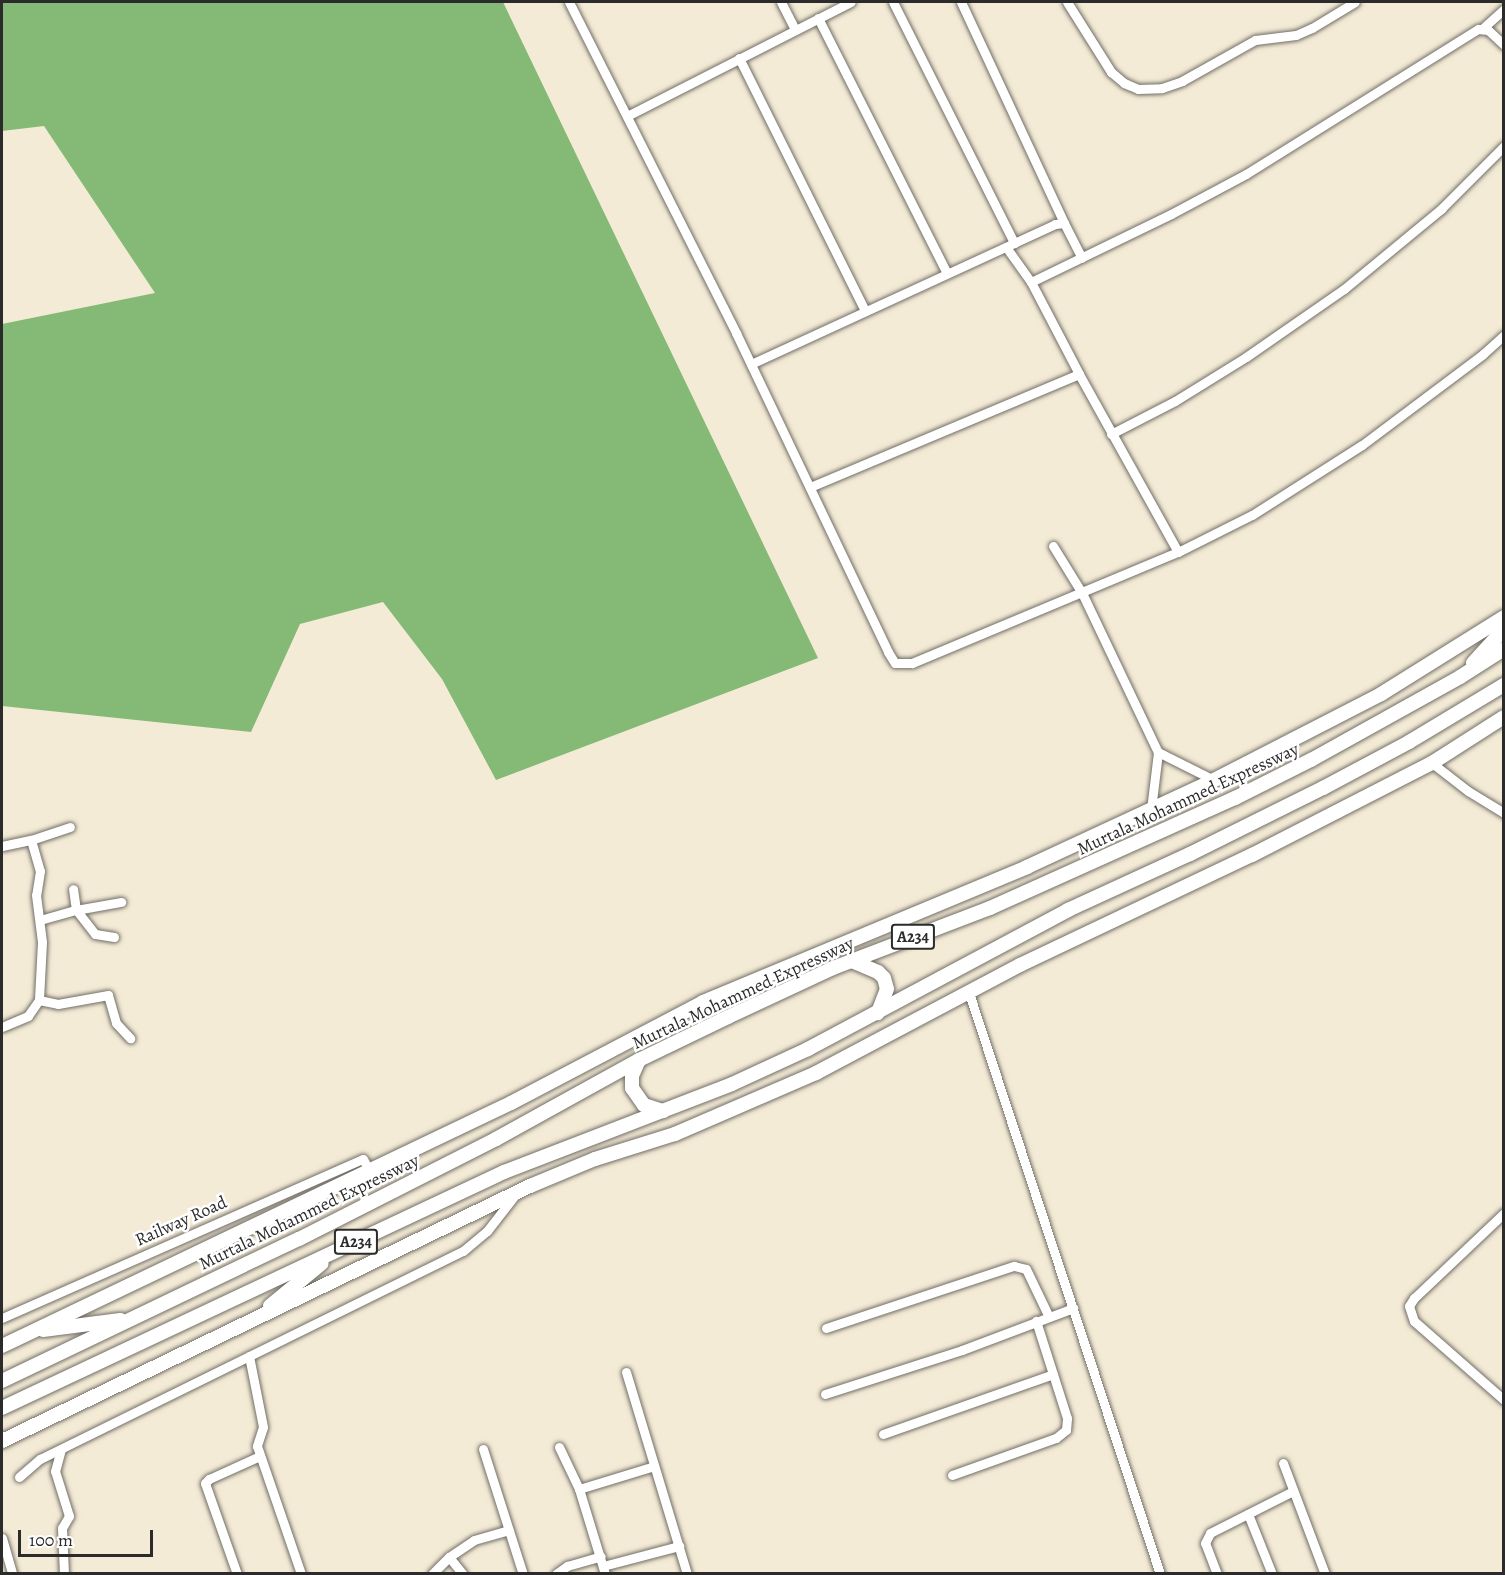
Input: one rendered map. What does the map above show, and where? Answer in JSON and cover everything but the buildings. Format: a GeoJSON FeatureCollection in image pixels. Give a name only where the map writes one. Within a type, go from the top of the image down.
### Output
{"type":"FeatureCollection","features":[{"type":"Feature","properties":{"kind":"highway","name":"Murtala Mohammed Expressway"},"geometry":{"type":"LineString","coordinates":[[2,1346],[511,1103],[703,1002],[959,897],[1214,780],[1381,694],[1503,617]]}},
{"type":"Feature","properties":{"kind":"highway"},"geometry":{"type":"LineString","coordinates":[[1460,677],[1503,629]]}},
{"type":"Feature","properties":{"kind":"highway","name":"Murtala Mohammed Expressway"},"geometry":{"type":"LineString","coordinates":[[2,1381],[299,1239],[496,1139],[639,1060],[852,961],[990,908],[1140,843],[1311,760],[1460,677],[1503,649]]}},
{"type":"Feature","properties":{"kind":"highway","name":"A234"},"geometry":{"type":"LineString","coordinates":[[2,1408],[543,1156],[732,1084],[878,1013],[1068,910],[1190,854],[1323,788],[1473,705],[1503,685]]}},
{"type":"Feature","properties":{"kind":"highway"},"geometry":{"type":"LineString","coordinates":[[1473,705],[1503,696]]}},
{"type":"Feature","properties":{"kind":"highway"},"geometry":{"type":"LineString","coordinates":[[2,1441],[517,1192],[595,1159],[675,1134],[768,1096],[1020,965],[1252,855],[1432,763],[1503,717]]}},
{"type":"Feature","properties":{"kind":"highway"},"geometry":{"type":"LineString","coordinates":[[852,961],[878,972],[884,978],[887,989],[878,1013]]}},
{"type":"Feature","properties":{"kind":"highway"},"geometry":{"type":"LineString","coordinates":[[639,1060],[632,1076],[632,1088],[644,1105],[663,1111]]}},
{"type":"Feature","properties":{"kind":"highway"},"geometry":{"type":"LineString","coordinates":[[517,1192],[543,1156]]}},
{"type":"Feature","properties":{"kind":"highway"},"geometry":{"type":"LineString","coordinates":[[255,1319],[340,1249]]}},
{"type":"Feature","properties":{"kind":"highway"},"geometry":{"type":"LineString","coordinates":[[30,1332],[134,1318]]}},
{"type":"Feature","properties":{"kind":"street"},"geometry":{"type":"LineString","coordinates":[[569,2],[751,364],[895,663],[912,663],[1082,593],[1178,552],[1252,515],[1362,445],[1483,354],[1503,335]]}},
{"type":"Feature","properties":{"kind":"street"},"geometry":{"type":"LineString","coordinates":[[781,2],[795,30]]}},
{"type":"Feature","properties":{"kind":"street"},"geometry":{"type":"LineString","coordinates":[[627,116],[851,2]]}},
{"type":"Feature","properties":{"kind":"street"},"geometry":{"type":"LineString","coordinates":[[894,2],[1010,245],[1078,374],[1178,552]]}},
{"type":"Feature","properties":{"kind":"street"},"geometry":{"type":"LineString","coordinates":[[961,2],[1082,258]]}},
{"type":"Feature","properties":{"kind":"street"},"geometry":{"type":"LineString","coordinates":[[1066,2],[1111,72],[1124,83],[1138,89],[1162,88],[1182,81],[1255,40],[1296,35],[1355,2]]}},
{"type":"Feature","properties":{"kind":"street"},"geometry":{"type":"LineString","coordinates":[[1031,282],[1246,174],[1483,28],[1503,9]]}},
{"type":"Feature","properties":{"kind":"street"},"geometry":{"type":"LineString","coordinates":[[818,18],[947,273]]}},
{"type":"Feature","properties":{"kind":"street"},"geometry":{"type":"LineString","coordinates":[[1483,28],[1503,45]]}},
{"type":"Feature","properties":{"kind":"street"},"geometry":{"type":"LineString","coordinates":[[740,58],[865,311]]}},
{"type":"Feature","properties":{"kind":"street"},"geometry":{"type":"LineString","coordinates":[[1111,434],[1175,401],[1246,357],[1344,289],[1441,209],[1503,146]]}},
{"type":"Feature","properties":{"kind":"street"},"geometry":{"type":"LineString","coordinates":[[751,364],[1055,224],[1064,223]]}},
{"type":"Feature","properties":{"kind":"street"},"geometry":{"type":"LineString","coordinates":[[810,488],[1078,374]]}},
{"type":"Feature","properties":{"kind":"street"},"geometry":{"type":"LineString","coordinates":[[1053,546],[1082,593],[1158,752],[1151,810]]}},
{"type":"Feature","properties":{"kind":"street"},"geometry":{"type":"LineString","coordinates":[[1158,752],[1214,780]]}},
{"type":"Feature","properties":{"kind":"street"},"geometry":{"type":"LineString","coordinates":[[1432,763],[1468,791],[1503,813]]}},
{"type":"Feature","properties":{"kind":"street"},"geometry":{"type":"LineString","coordinates":[[2,846],[31,840],[70,827]]}},
{"type":"Feature","properties":{"kind":"street"},"geometry":{"type":"LineString","coordinates":[[2,1027],[28,1016],[39,1000],[42,942],[36,895],[39,871],[31,840]]}},
{"type":"Feature","properties":{"kind":"street"},"geometry":{"type":"LineString","coordinates":[[73,889],[76,910],[95,934],[114,937]]}},
{"type":"Feature","properties":{"kind":"street"},"geometry":{"type":"LineString","coordinates":[[40,920],[76,910],[121,902]]}},
{"type":"Feature","properties":{"kind":"street"},"geometry":{"type":"LineString","coordinates":[[969,993],[1160,1574]]}},
{"type":"Feature","properties":{"kind":"street"},"geometry":{"type":"LineString","coordinates":[[39,1000],[57,1004],[108,995],[116,1023],[130,1038]]}},
{"type":"Feature","properties":{"kind":"street","name":"Railway Road"},"geometry":{"type":"LineString","coordinates":[[2,1318],[363,1160],[369,1170]]}},
{"type":"Feature","properties":{"kind":"street"},"geometry":{"type":"LineString","coordinates":[[18,1477],[29,1466],[61,1449],[463,1251],[487,1231],[517,1192]]}},
{"type":"Feature","properties":{"kind":"street"},"geometry":{"type":"LineString","coordinates":[[1503,1213],[1414,1298],[1409,1306],[1414,1321],[1503,1400]]}},
{"type":"Feature","properties":{"kind":"street"},"geometry":{"type":"LineString","coordinates":[[826,1328],[1014,1266],[1026,1269],[1049,1317]]}},
{"type":"Feature","properties":{"kind":"street"},"geometry":{"type":"LineString","coordinates":[[825,1394],[962,1350],[1073,1308]]}},
{"type":"Feature","properties":{"kind":"street"},"geometry":{"type":"LineString","coordinates":[[952,1475],[1056,1438],[1066,1430],[1067,1418],[1036,1322]]}},
{"type":"Feature","properties":{"kind":"street"},"geometry":{"type":"LineString","coordinates":[[249,1356],[263,1427],[257,1446],[301,1574]]}},
{"type":"Feature","properties":{"kind":"street"},"geometry":{"type":"LineString","coordinates":[[626,1372],[687,1574]]}},
{"type":"Feature","properties":{"kind":"street"},"geometry":{"type":"LineString","coordinates":[[883,1434],[1053,1374]]}},
{"type":"Feature","properties":{"kind":"street"},"geometry":{"type":"LineString","coordinates":[[559,1447],[579,1489],[603,1565]]}},
{"type":"Feature","properties":{"kind":"street"},"geometry":{"type":"LineString","coordinates":[[61,1449],[55,1471],[69,1516],[62,1528],[64,1574]]}},
{"type":"Feature","properties":{"kind":"street"},"geometry":{"type":"LineString","coordinates":[[483,1449],[523,1574]]}},
{"type":"Feature","properties":{"kind":"street"},"geometry":{"type":"LineString","coordinates":[[237,1574],[205,1483],[209,1479],[260,1456]]}},
{"type":"Feature","properties":{"kind":"street"},"geometry":{"type":"LineString","coordinates":[[1283,1463],[1324,1571],[1313,1574]]}},
{"type":"Feature","properties":{"kind":"street"},"geometry":{"type":"LineString","coordinates":[[579,1489],[654,1466]]}},
{"type":"Feature","properties":{"kind":"street"},"geometry":{"type":"LineString","coordinates":[[1217,1574],[1205,1543],[1206,1538],[1293,1491]]}},
{"type":"Feature","properties":{"kind":"street"},"geometry":{"type":"LineString","coordinates":[[1248,1514],[1272,1574]]}},
{"type":"Feature","properties":{"kind":"street"},"geometry":{"type":"LineString","coordinates":[[432,1574],[449,1557],[474,1540],[508,1530]]}},
{"type":"Feature","properties":{"kind":"street"},"geometry":{"type":"LineString","coordinates":[[2,1538],[12,1574]]}},
{"type":"Feature","properties":{"kind":"street"},"geometry":{"type":"LineString","coordinates":[[556,1574],[567,1566],[603,1565],[678,1546]]}},
{"type":"Feature","properties":{"kind":"street"},"geometry":{"type":"LineString","coordinates":[[449,1557],[464,1574]]}},
{"type":"Feature","properties":{"kind":"green space"},"geometry":{"type":"Polygon","coordinates":[[[2,2],[503,2],[818,658],[496,780],[442,679],[383,602],[300,624],[251,732],[2,706],[2,324],[155,293],[44,126],[2,131],[2,2]]]}}]}
